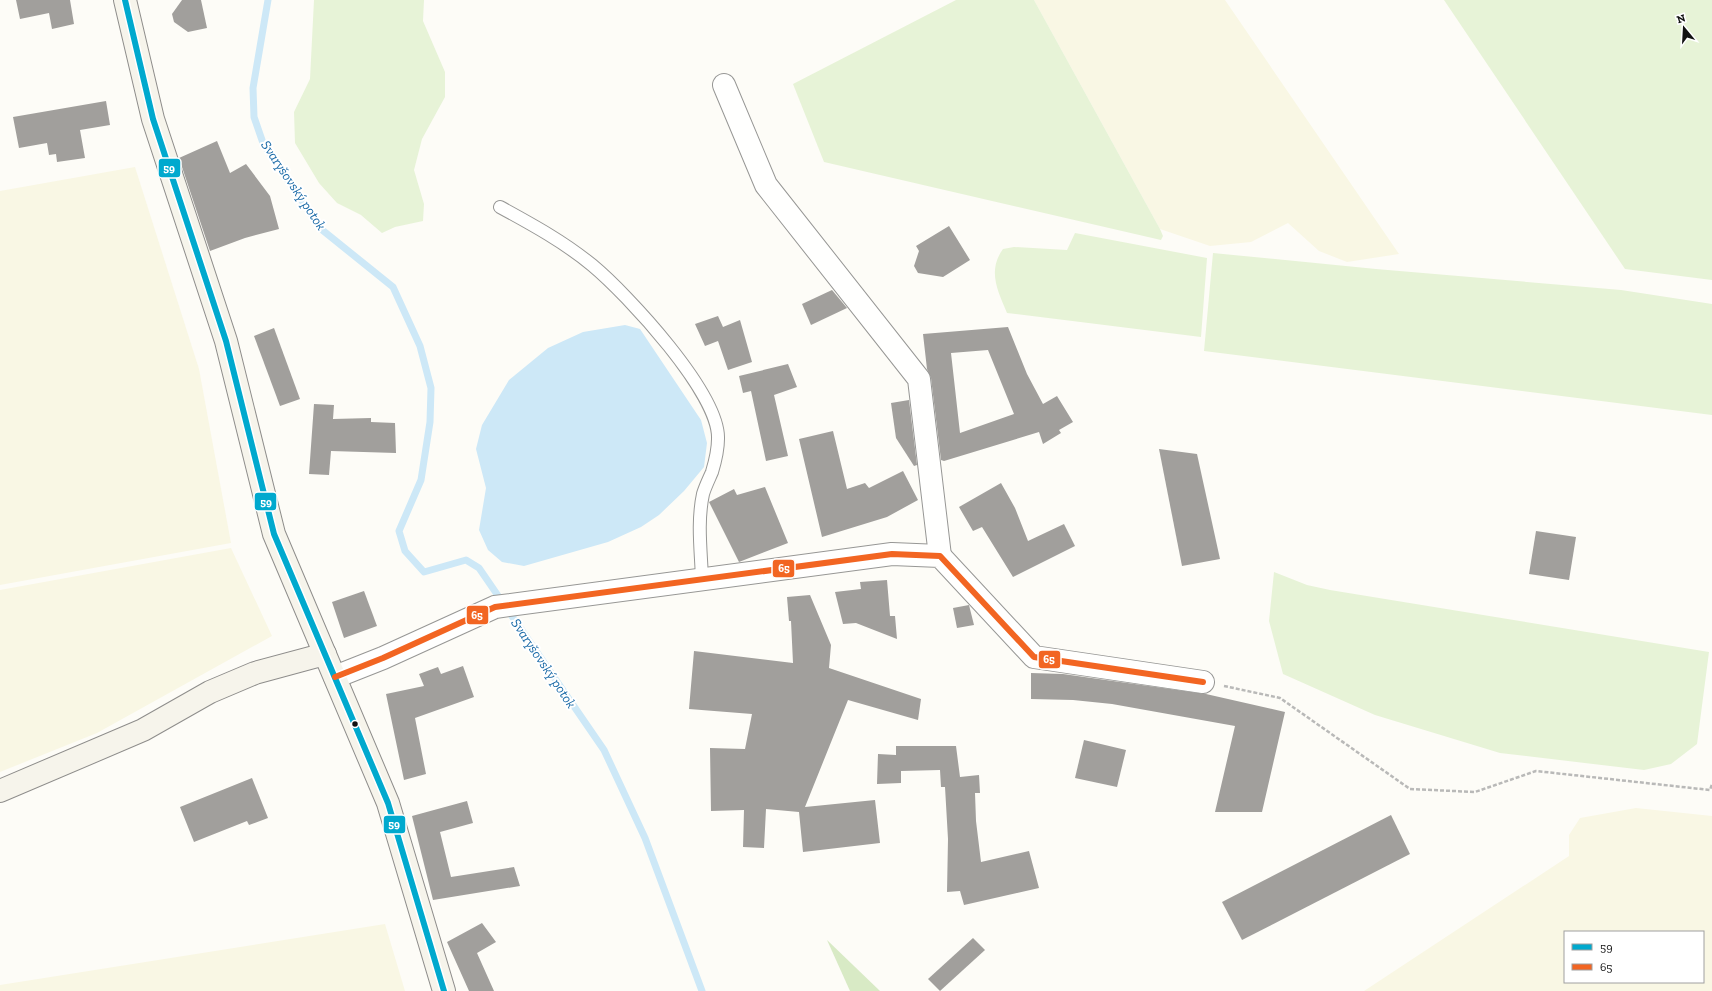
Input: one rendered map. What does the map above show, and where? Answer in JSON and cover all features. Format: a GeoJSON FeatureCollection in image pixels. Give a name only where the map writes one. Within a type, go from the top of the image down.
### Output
{"type":"FeatureCollection","features":[{"type":"Feature","properties":{"kind":"street"},"geometry":{"type":"LineString","coordinates":[[125,0],[153,119],[226,341],[274,534],[388,803],[444,991]]}},
{"type":"Feature","properties":{"kind":"street"},"geometry":{"type":"LineString","coordinates":[[724,85],[766,185],[919,378],[940,556],[1034,657],[1204,682]]}},
{"type":"Feature","properties":{"kind":"street"},"geometry":{"type":"LineString","coordinates":[[335,677],[383,658],[495,608],[892,554],[940,556]]}},
{"type":"Feature","properties":{"kind":"street"},"geometry":{"type":"LineString","coordinates":[[0,790],[143,730],[210,692],[249,675],[325,654]]}},
{"type":"Feature","properties":{"kind":"lane"},"geometry":{"type":"LineString","coordinates":[[500,207],[553,236],[593,266],[636,307],[677,358],[704,396],[714,417],[718,438],[713,470],[703,494],[700,527],[702,579]]}},
{"type":"Feature","properties":{"kind":"path"},"geometry":{"type":"LineString","coordinates":[[1204,682],[1280,698],[1410,789],[1475,792],[1536,771],[1711,790],[1712,784]]}},
{"type":"Feature","properties":{"kind":"shaded area"},"geometry":{"type":"Polygon","coordinates":[[[1034,0],[1225,0],[1399,254],[1347,262],[1319,251],[1288,223],[1251,242],[1210,246],[1160,229],[1034,0]]]}},
{"type":"Feature","properties":{"kind":"shaded area"},"geometry":{"type":"Polygon","coordinates":[[[135,167],[199,369],[231,543],[0,585],[0,191],[135,167]]]}},
{"type":"Feature","properties":{"kind":"shaded area"},"geometry":{"type":"Polygon","coordinates":[[[231,548],[272,636],[97,733],[0,772],[0,590],[231,548]]]}},
{"type":"Feature","properties":{"kind":"shaded area"},"geometry":{"type":"Polygon","coordinates":[[[1636,808],[1712,816],[1712,991],[1364,991],[1569,856],[1569,835],[1580,818],[1636,808]]]}},
{"type":"Feature","properties":{"kind":"shaded area"},"geometry":{"type":"Polygon","coordinates":[[[385,924],[405,991],[0,991],[0,985],[385,924]]]}},
{"type":"Feature","properties":{"kind":"green space"},"geometry":{"type":"Polygon","coordinates":[[[314,0],[424,0],[423,21],[445,72],[445,97],[422,139],[414,170],[424,204],[423,221],[395,227],[382,233],[361,215],[337,203],[319,183],[295,143],[294,112],[310,79],[314,0]]]}},
{"type":"Feature","properties":{"kind":"green space"},"geometry":{"type":"Polygon","coordinates":[[[956,0],[1034,0],[1160,229],[1163,236],[1161,240],[824,162],[793,84],[956,0]]]}},
{"type":"Feature","properties":{"kind":"green space"},"geometry":{"type":"Polygon","coordinates":[[[1444,0],[1712,0],[1712,280],[1625,269],[1444,0]]]}},
{"type":"Feature","properties":{"kind":"green space"},"geometry":{"type":"Polygon","coordinates":[[[1075,233],[1207,258],[1201,337],[1007,313],[1000,297],[995,273],[998,257],[1003,249],[1014,247],[1067,250],[1075,233]]]}},
{"type":"Feature","properties":{"kind":"green space"},"geometry":{"type":"Polygon","coordinates":[[[1213,253],[1376,269],[1621,290],[1712,304],[1712,415],[1204,351],[1213,253]]]}},
{"type":"Feature","properties":{"kind":"green space"},"geometry":{"type":"Polygon","coordinates":[[[1274,572],[1307,585],[1330,590],[1709,652],[1697,744],[1671,764],[1644,770],[1500,753],[1375,715],[1283,674],[1269,621],[1274,572]]]}},
{"type":"Feature","properties":{"kind":"green space"},"geometry":{"type":"Polygon","coordinates":[[[827,940],[880,991],[850,991],[827,940]]]}},
{"type":"Feature","properties":{"kind":"water"},"geometry":{"type":"Polygon","coordinates":[[[625,325],[640,329],[701,420],[707,443],[704,467],[684,491],[659,515],[641,527],[608,542],[524,566],[502,562],[488,550],[479,530],[486,488],[476,449],[482,425],[509,380],[548,348],[583,332],[625,325]]]}},
{"type":"Feature","properties":{"kind":"building"},"geometry":{"type":"Polygon","coordinates":[[[16,0],[70,0],[74,24],[52,29],[49,13],[20,19],[16,0]]]}},
{"type":"Feature","properties":{"kind":"building"},"geometry":{"type":"Polygon","coordinates":[[[182,0],[201,0],[207,28],[188,32],[174,22],[172,14],[182,0]]]}},
{"type":"Feature","properties":{"kind":"building"},"geometry":{"type":"Polygon","coordinates":[[[106,101],[110,125],[80,130],[85,158],[57,162],[56,154],[49,155],[47,143],[19,148],[13,117],[106,101]]]}},
{"type":"Feature","properties":{"kind":"building"},"geometry":{"type":"Polygon","coordinates":[[[217,141],[230,173],[246,164],[270,196],[279,229],[245,238],[210,251],[179,158],[217,141]]]}},
{"type":"Feature","properties":{"kind":"building"},"geometry":{"type":"Polygon","coordinates":[[[949,226],[970,260],[943,277],[918,273],[914,266],[919,251],[916,246],[949,226]]]}},
{"type":"Feature","properties":{"kind":"building"},"geometry":{"type":"Polygon","coordinates":[[[832,290],[847,308],[811,325],[802,304],[832,290]]]}},
{"type":"Feature","properties":{"kind":"building"},"geometry":{"type":"Polygon","coordinates":[[[718,316],[723,327],[740,320],[752,362],[728,370],[718,341],[705,346],[695,324],[718,316]]]}},
{"type":"Feature","properties":{"kind":"building"},"geometry":{"type":"Polygon","coordinates":[[[1008,327],[1027,374],[1043,404],[1057,396],[1073,422],[1059,430],[1061,433],[1043,444],[1039,432],[944,461],[941,460],[931,378],[927,369],[923,334],[1008,327]],[[988,350],[951,353],[960,433],[1014,414],[988,350]]]}},
{"type":"Feature","properties":{"kind":"building"},"geometry":{"type":"Polygon","coordinates":[[[274,328],[300,399],[280,406],[254,336],[274,328]]]}},
{"type":"Feature","properties":{"kind":"building"},"geometry":{"type":"Polygon","coordinates":[[[788,364],[797,387],[774,395],[788,456],[766,461],[751,391],[743,393],[739,376],[788,364]]]}},
{"type":"Feature","properties":{"kind":"building"},"geometry":{"type":"Polygon","coordinates":[[[909,400],[917,465],[914,466],[896,438],[891,403],[909,400]]]}},
{"type":"Feature","properties":{"kind":"building"},"geometry":{"type":"Polygon","coordinates":[[[314,404],[334,405],[333,419],[371,418],[371,422],[395,423],[396,453],[331,451],[329,475],[309,474],[314,404]]]}},
{"type":"Feature","properties":{"kind":"building"},"geometry":{"type":"Polygon","coordinates":[[[833,431],[847,489],[865,483],[869,488],[903,471],[918,500],[887,517],[822,537],[799,439],[833,431]]]}},
{"type":"Feature","properties":{"kind":"building"},"geometry":{"type":"Polygon","coordinates":[[[1159,449],[1197,454],[1220,559],[1182,566],[1159,449]]]}},
{"type":"Feature","properties":{"kind":"building"},"geometry":{"type":"Polygon","coordinates":[[[1001,483],[1015,508],[1028,541],[1064,524],[1075,546],[1013,577],[982,527],[973,531],[959,507],[1001,483]]]}},
{"type":"Feature","properties":{"kind":"building"},"geometry":{"type":"Polygon","coordinates":[[[765,487],[788,543],[739,562],[709,502],[734,489],[737,495],[765,487]]]}},
{"type":"Feature","properties":{"kind":"building"},"geometry":{"type":"Polygon","coordinates":[[[1536,531],[1576,537],[1569,580],[1529,574],[1536,531]]]}},
{"type":"Feature","properties":{"kind":"building"},"geometry":{"type":"Polygon","coordinates":[[[887,580],[890,616],[895,616],[897,639],[856,623],[843,624],[835,592],[861,589],[860,582],[887,580]]]}},
{"type":"Feature","properties":{"kind":"building"},"geometry":{"type":"Polygon","coordinates":[[[364,591],[377,626],[344,638],[332,602],[364,591]]]}},
{"type":"Feature","properties":{"kind":"building"},"geometry":{"type":"Polygon","coordinates":[[[810,595],[831,645],[829,668],[921,699],[918,720],[848,700],[805,807],[875,800],[880,843],[803,852],[799,812],[766,809],[764,848],[743,847],[744,810],[711,811],[710,748],[745,749],[752,714],[689,709],[694,651],[793,663],[791,621],[789,621],[787,597],[810,595]]]}},
{"type":"Feature","properties":{"kind":"building"},"geometry":{"type":"Polygon","coordinates":[[[969,605],[974,625],[957,628],[953,608],[969,605]]]}},
{"type":"Feature","properties":{"kind":"building"},"geometry":{"type":"Polygon","coordinates":[[[463,666],[474,697],[415,718],[426,774],[404,780],[386,694],[424,686],[419,674],[438,667],[441,674],[463,666]]]}},
{"type":"Feature","properties":{"kind":"building"},"geometry":{"type":"Polygon","coordinates":[[[1031,673],[1063,674],[1206,694],[1285,712],[1262,812],[1215,812],[1235,726],[1112,704],[1073,700],[1031,699],[1031,673]]]}},
{"type":"Feature","properties":{"kind":"building"},"geometry":{"type":"Polygon","coordinates":[[[1084,740],[1126,750],[1117,787],[1075,778],[1084,740]]]}},
{"type":"Feature","properties":{"kind":"building"},"geometry":{"type":"Polygon","coordinates":[[[896,746],[956,746],[960,777],[979,775],[980,793],[975,793],[976,821],[981,862],[1029,851],[1039,888],[964,905],[960,891],[947,892],[948,839],[945,787],[941,787],[940,770],[901,771],[901,783],[877,784],[878,754],[896,755],[896,746]]]}},
{"type":"Feature","properties":{"kind":"building"},"geometry":{"type":"Polygon","coordinates":[[[252,778],[268,818],[249,825],[247,821],[194,842],[180,807],[252,778]]]}},
{"type":"Feature","properties":{"kind":"building"},"geometry":{"type":"Polygon","coordinates":[[[467,801],[473,823],[440,832],[451,877],[514,867],[520,886],[433,900],[412,816],[467,801]]]}},
{"type":"Feature","properties":{"kind":"building"},"geometry":{"type":"Polygon","coordinates":[[[1391,815],[1410,854],[1242,940],[1222,902],[1391,815]]]}},
{"type":"Feature","properties":{"kind":"building"},"geometry":{"type":"Polygon","coordinates":[[[482,923],[496,942],[477,953],[494,991],[469,991],[447,942],[482,923]]]}},
{"type":"Feature","properties":{"kind":"building"},"geometry":{"type":"Polygon","coordinates":[[[973,938],[985,950],[940,991],[928,979],[973,938]]]}},
{"type":"Feature","properties":{"kind":"waterway","name":"Svaryšovský potok"},"geometry":{"type":"LineString","coordinates":[[268,0],[253,88],[254,117],[263,143],[321,229],[393,287],[420,346],[431,388],[430,422],[421,480],[399,531],[405,551],[424,572],[466,560],[479,568],[604,750],[645,838],[702,991]]}},
{"type":"Feature","properties":{"kind":"transit line","name":"59"},"geometry":{"type":"LineString","coordinates":[[125,0],[153,119],[226,341],[274,534],[388,803],[444,991]]}},
{"type":"Feature","properties":{"kind":"transit line","name":"65"},"geometry":{"type":"LineString","coordinates":[[335,677],[383,658],[495,607],[892,554],[940,556],[1034,657],[1203,682]]}}]}
